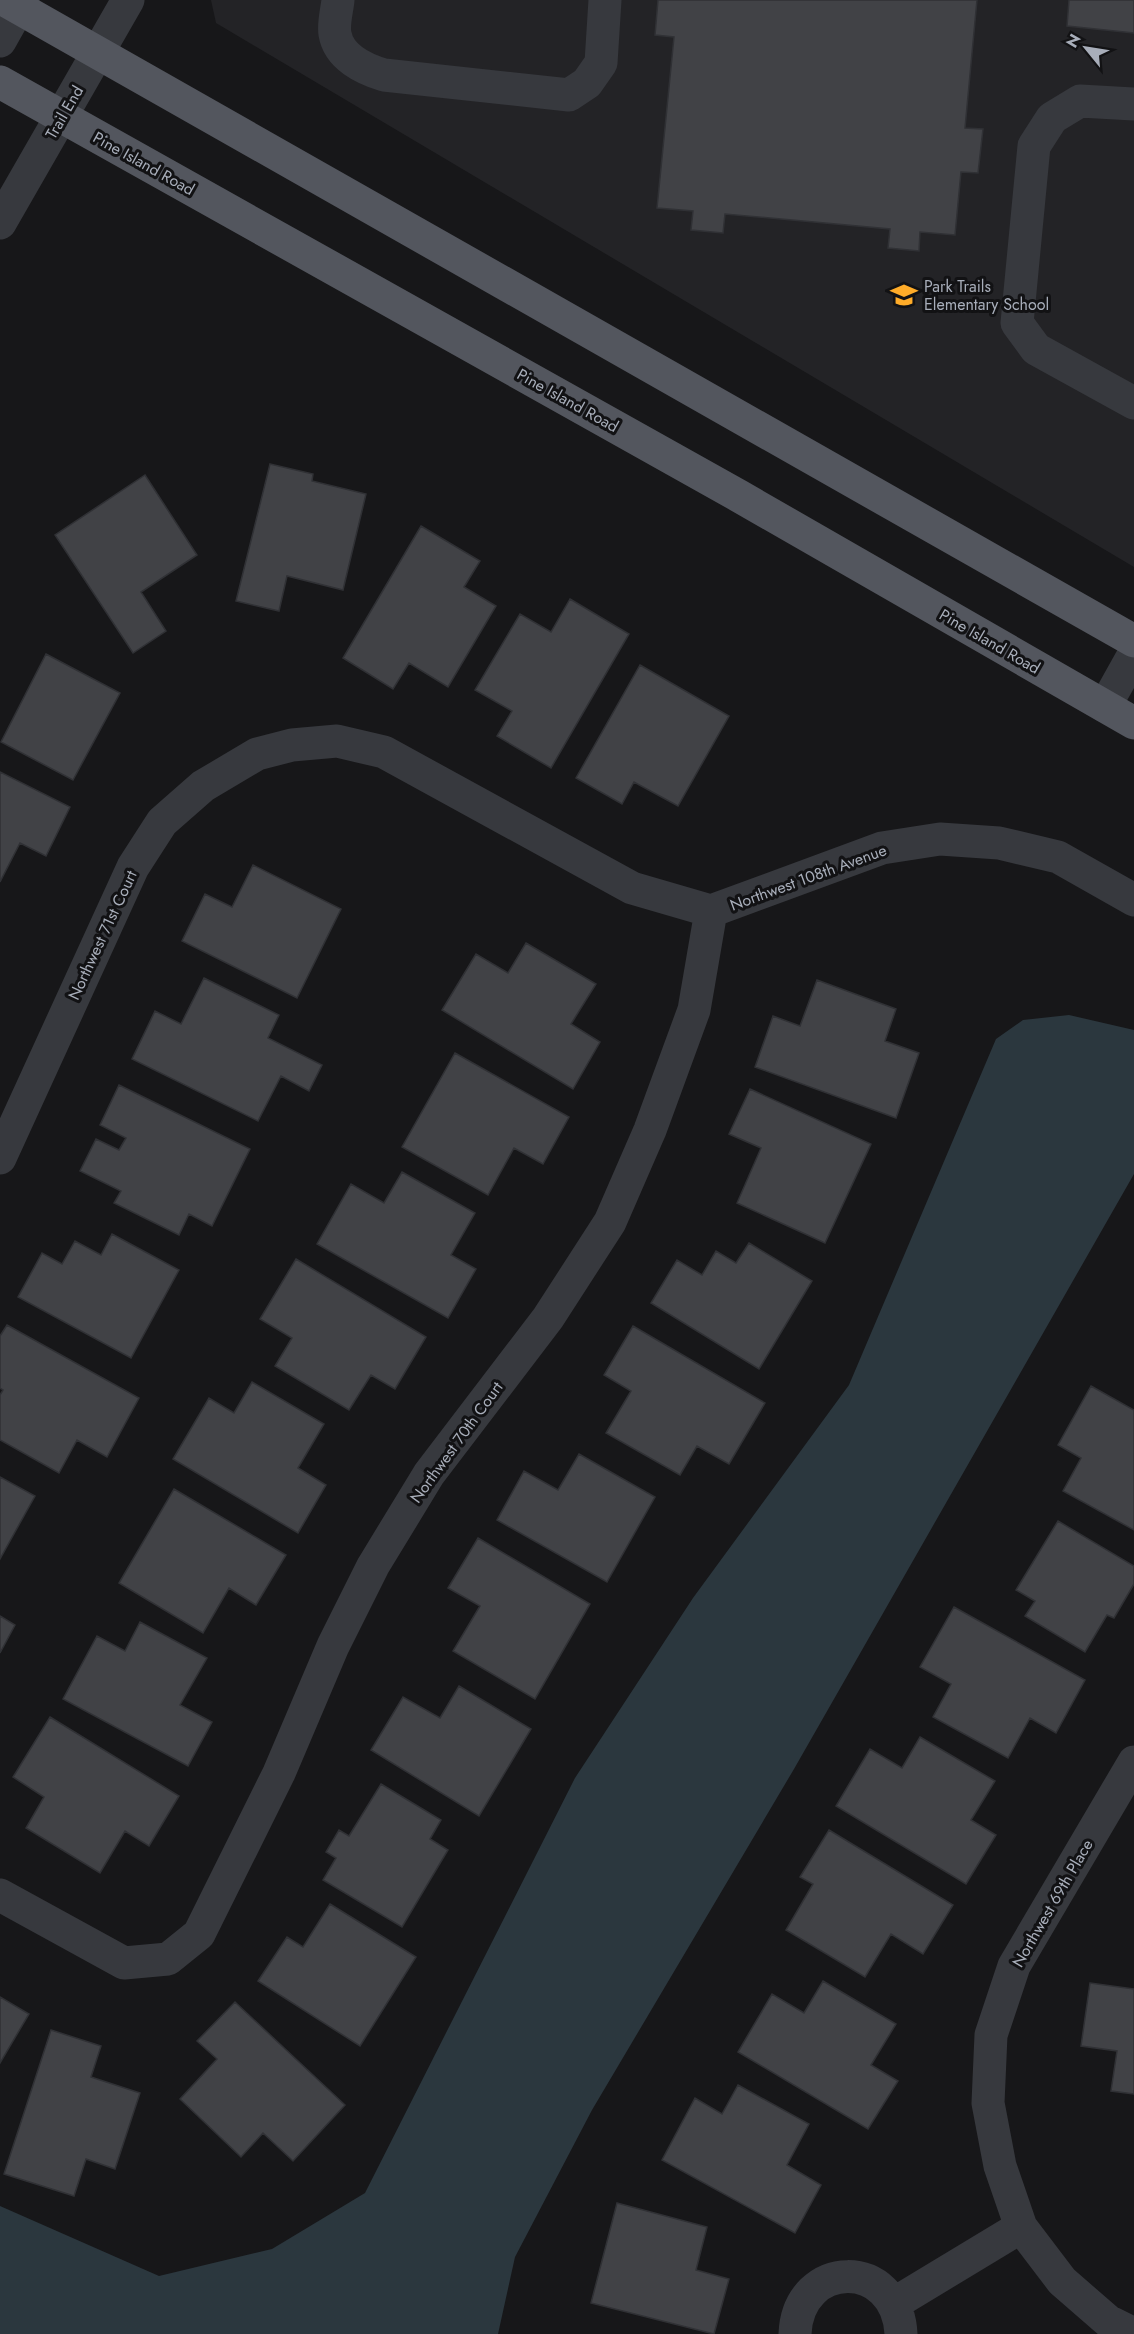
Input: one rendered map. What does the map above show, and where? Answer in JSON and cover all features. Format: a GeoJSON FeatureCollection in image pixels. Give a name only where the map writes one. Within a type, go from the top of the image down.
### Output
{"type":"FeatureCollection","features":[{"type":"Feature","properties":{"kind":"main road"},"geometry":{"type":"LineString","coordinates":[[16,3],[98,52],[1134,641]]}},
{"type":"Feature","properties":{"kind":"main road","name":"Pine Island Road"},"geometry":{"type":"LineString","coordinates":[[0,82],[739,496],[1134,723]]}},
{"type":"Feature","properties":{"kind":"street","name":"Trail End"},"geometry":{"type":"LineString","coordinates":[[0,223],[128,0]]}},
{"type":"Feature","properties":{"kind":"street"},"geometry":{"type":"LineString","coordinates":[[338,0],[335,34],[345,54],[364,69],[384,75],[569,95],[587,83],[601,63],[605,0]]}},
{"type":"Feature","properties":{"kind":"street"},"geometry":{"type":"LineString","coordinates":[[0,41],[16,3]]}},
{"type":"Feature","properties":{"kind":"street"},"geometry":{"type":"LineString","coordinates":[[1134,104],[1080,100],[1052,118],[1034,146],[1017,323],[1036,349],[1134,403]]}},
{"type":"Feature","properties":{"kind":"street"},"geometry":{"type":"LineString","coordinates":[[1105,706],[1134,654]]}},
{"type":"Feature","properties":{"kind":"street","name":"Northwest 108th Avenue"},"geometry":{"type":"LineString","coordinates":[[257,754],[292,745],[337,741],[384,752],[632,888],[711,911],[882,848],[940,838],[999,843],[1058,857],[1134,900]]}},
{"type":"Feature","properties":{"kind":"street","name":"Northwest 71st Court"},"geometry":{"type":"LineString","coordinates":[[0,1158],[133,867],[162,822],[203,786],[257,754]]}},
{"type":"Feature","properties":{"kind":"street","name":"Northwest 70th Court"},"geometry":{"type":"LineString","coordinates":[[0,1895],[124,1963],[168,1959],[199,1934],[279,1773],[333,1646],[373,1566],[429,1474],[548,1318],[610,1222],[650,1130],[694,1010],[711,911]]}},
{"type":"Feature","properties":{"kind":"street","name":"Northwest 69th Place"},"geometry":{"type":"LineString","coordinates":[[1134,1762],[1014,1966],[991,2035],[988,2103],[1000,2166],[1021,2228],[1062,2281],[1108,2321],[1134,2334]]}},
{"type":"Feature","properties":{"kind":"street"},"geometry":{"type":"LineString","coordinates":[[795,2334],[796,2319],[803,2301],[815,2288],[831,2279],[849,2277],[867,2280],[883,2289],[898,2319],[1021,2228]]}},
{"type":"Feature","properties":{"kind":"shaded area","name":"Park Trails Elementary School"},"geometry":{"type":"Polygon","coordinates":[[[211,0],[1134,0],[1134,567],[216,23],[211,0]]]}},
{"type":"Feature","properties":{"kind":"shaded area"},"geometry":{"type":"Polygon","coordinates":[[[1069,1015],[1134,1030],[1134,1174],[794,1769],[592,2110],[515,2257],[498,2334],[0,2334],[0,2206],[159,2276],[272,2249],[365,2193],[575,1778],[693,1598],[849,1385],[996,1039],[1023,1020],[1069,1015]]]}},
{"type":"Feature","properties":{"kind":"building"},"geometry":{"type":"Polygon","coordinates":[[[658,0],[977,0],[965,128],[983,129],[978,173],[961,172],[955,235],[920,232],[919,251],[888,248],[890,229],[725,214],[723,233],[691,230],[693,211],[657,208],[674,37],[655,35],[658,0]]]}},
{"type":"Feature","properties":{"kind":"building"},"geometry":{"type":"Polygon","coordinates":[[[1069,0],[1134,0],[1134,33],[1067,26],[1069,0]]]}},
{"type":"Feature","properties":{"kind":"building"},"geometry":{"type":"Polygon","coordinates":[[[270,464],[313,474],[312,481],[366,494],[343,590],[287,576],[279,611],[236,601],[270,464]]]}},
{"type":"Feature","properties":{"kind":"building"},"geometry":{"type":"Polygon","coordinates":[[[145,475],[197,555],[141,592],[166,631],[133,653],[55,535],[145,475]]]}},
{"type":"Feature","properties":{"kind":"building"},"geometry":{"type":"Polygon","coordinates":[[[421,526],[480,561],[464,587],[496,606],[448,687],[409,663],[393,689],[343,658],[421,526]]]}},
{"type":"Feature","properties":{"kind":"building"},"geometry":{"type":"Polygon","coordinates":[[[570,599],[629,634],[551,768],[497,736],[512,711],[475,690],[520,614],[551,632],[570,599]]]}},
{"type":"Feature","properties":{"kind":"building"},"geometry":{"type":"Polygon","coordinates":[[[46,654],[120,693],[73,780],[1,742],[46,654]]]}},
{"type":"Feature","properties":{"kind":"building"},"geometry":{"type":"Polygon","coordinates":[[[640,665],[729,716],[678,806],[634,782],[622,804],[576,778],[640,665]]]}},
{"type":"Feature","properties":{"kind":"building"},"geometry":{"type":"Polygon","coordinates":[[[0,772],[70,807],[46,856],[20,843],[0,882],[0,772]]]}},
{"type":"Feature","properties":{"kind":"building"},"geometry":{"type":"Polygon","coordinates":[[[253,865],[341,909],[297,998],[182,941],[205,894],[232,907],[253,865]]]}},
{"type":"Feature","properties":{"kind":"building"},"geometry":{"type":"Polygon","coordinates":[[[526,943],[596,984],[571,1024],[600,1042],[573,1089],[442,1010],[476,954],[508,973],[526,943]]]}},
{"type":"Feature","properties":{"kind":"building"},"geometry":{"type":"Polygon","coordinates":[[[204,978],[279,1015],[268,1038],[322,1065],[309,1091],[281,1076],[258,1121],[132,1059],[155,1011],[181,1024],[204,978]]]}},
{"type":"Feature","properties":{"kind":"building"},"geometry":{"type":"Polygon","coordinates":[[[817,980],[896,1009],[885,1041],[919,1053],[896,1118],[755,1067],[773,1016],[800,1026],[817,980]]]}},
{"type":"Feature","properties":{"kind":"building"},"geometry":{"type":"Polygon","coordinates":[[[455,1053],[569,1117],[543,1164],[514,1148],[488,1195],[402,1147],[455,1053]]]}},
{"type":"Feature","properties":{"kind":"building"},"geometry":{"type":"Polygon","coordinates":[[[119,1085],[250,1149],[212,1226],[189,1214],[179,1235],[114,1203],[121,1191],[80,1171],[96,1139],[119,1150],[126,1138],[100,1125],[119,1085]]]}},
{"type":"Feature","properties":{"kind":"building"},"geometry":{"type":"Polygon","coordinates":[[[750,1089],[871,1144],[825,1243],[737,1203],[761,1148],[729,1134],[750,1089]]]}},
{"type":"Feature","properties":{"kind":"building"},"geometry":{"type":"Polygon","coordinates":[[[402,1172],[475,1213],[451,1255],[476,1269],[448,1318],[317,1244],[351,1184],[384,1203],[402,1172]]]}},
{"type":"Feature","properties":{"kind":"building"},"geometry":{"type":"Polygon","coordinates":[[[112,1234],[179,1270],[131,1358],[18,1297],[42,1253],[62,1264],[75,1241],[101,1255],[112,1234]]]}},
{"type":"Feature","properties":{"kind":"building"},"geometry":{"type":"Polygon","coordinates":[[[749,1243],[812,1281],[759,1369],[651,1303],[677,1260],[702,1275],[716,1251],[736,1263],[749,1243]]]}},
{"type":"Feature","properties":{"kind":"building"},"geometry":{"type":"Polygon","coordinates":[[[296,1259],[426,1337],[395,1389],[371,1375],[349,1410],[275,1366],[292,1338],[260,1319],[296,1259]]]}},
{"type":"Feature","properties":{"kind":"building"},"geometry":{"type":"Polygon","coordinates":[[[7,1325],[139,1398],[107,1457],[77,1440],[59,1473],[0,1440],[0,1395],[3,1390],[0,1388],[0,1336],[7,1325]]]}},
{"type":"Feature","properties":{"kind":"building"},"geometry":{"type":"Polygon","coordinates":[[[633,1326],[765,1403],[729,1464],[697,1446],[680,1475],[606,1433],[631,1391],[604,1375],[633,1326]]]}},
{"type":"Feature","properties":{"kind":"building"},"geometry":{"type":"Polygon","coordinates":[[[252,1382],[324,1424],[298,1468],[326,1485],[298,1533],[173,1459],[209,1398],[234,1413],[252,1382]]]}},
{"type":"Feature","properties":{"kind":"building"},"geometry":{"type":"Polygon","coordinates":[[[1091,1386],[1134,1410],[1134,1530],[1063,1491],[1081,1458],[1058,1445],[1091,1386]]]}},
{"type":"Feature","properties":{"kind":"building"},"geometry":{"type":"Polygon","coordinates":[[[579,1454],[655,1497],[607,1582],[497,1520],[524,1471],[558,1490],[579,1454]]]}},
{"type":"Feature","properties":{"kind":"building"},"geometry":{"type":"Polygon","coordinates":[[[0,1477],[35,1496],[0,1559],[0,1477]]]}},
{"type":"Feature","properties":{"kind":"building"},"geometry":{"type":"Polygon","coordinates":[[[174,1489],[286,1555],[256,1605],[229,1588],[203,1633],[119,1583],[174,1489]]]}},
{"type":"Feature","properties":{"kind":"building"},"geometry":{"type":"Polygon","coordinates":[[[1058,1521],[1134,1566],[1134,1584],[1114,1618],[1107,1615],[1085,1652],[1025,1616],[1035,1601],[1016,1590],[1058,1521]]]}},
{"type":"Feature","properties":{"kind":"building"},"geometry":{"type":"Polygon","coordinates":[[[478,1538],[590,1604],[535,1699],[453,1651],[480,1606],[448,1588],[478,1538]]]}},
{"type":"Feature","properties":{"kind":"building"},"geometry":{"type":"Polygon","coordinates":[[[954,1607],[1085,1680],[1056,1733],[1030,1718],[1008,1758],[933,1717],[951,1684],[920,1667],[954,1607]]]}},
{"type":"Feature","properties":{"kind":"building"},"geometry":{"type":"Polygon","coordinates":[[[0,1616],[15,1625],[0,1653],[0,1616]]]}},
{"type":"Feature","properties":{"kind":"building"},"geometry":{"type":"Polygon","coordinates":[[[140,1622],[207,1658],[180,1705],[212,1722],[188,1766],[63,1699],[97,1636],[125,1651],[140,1622]]]}},
{"type":"Feature","properties":{"kind":"building"},"geometry":{"type":"Polygon","coordinates":[[[459,1686],[531,1729],[479,1816],[371,1750],[403,1697],[440,1718],[459,1686]]]}},
{"type":"Feature","properties":{"kind":"building"},"geometry":{"type":"Polygon","coordinates":[[[50,1717],[179,1796],[149,1846],[125,1831],[100,1873],[26,1828],[44,1797],[13,1777],[50,1717]]]}},
{"type":"Feature","properties":{"kind":"building"},"geometry":{"type":"Polygon","coordinates":[[[920,1737],[995,1781],[971,1820],[996,1835],[966,1884],[836,1806],[870,1749],[902,1768],[920,1737]]]}},
{"type":"Feature","properties":{"kind":"building"},"geometry":{"type":"Polygon","coordinates":[[[381,1784],[441,1820],[430,1839],[448,1850],[402,1927],[323,1880],[336,1858],[326,1852],[339,1830],[349,1836],[381,1784]]]}},
{"type":"Feature","properties":{"kind":"building"},"geometry":{"type":"Polygon","coordinates":[[[829,1830],[953,1905],[923,1954],[891,1934],[865,1977],[786,1930],[813,1884],[800,1877],[829,1830]]]}},
{"type":"Feature","properties":{"kind":"building"},"geometry":{"type":"Polygon","coordinates":[[[330,1904],[416,1957],[360,2046],[258,1981],[287,1937],[303,1947],[330,1904]]]}},
{"type":"Feature","properties":{"kind":"building"},"geometry":{"type":"Polygon","coordinates":[[[823,1981],[896,2024],[871,2065],[898,2081],[868,2129],[738,2052],[772,1994],[804,2013],[823,1981]]]}},
{"type":"Feature","properties":{"kind":"building"},"geometry":{"type":"Polygon","coordinates":[[[1090,1983],[1134,1989],[1134,2094],[1111,2091],[1117,2051],[1081,2046],[1090,1983]]]}},
{"type":"Feature","properties":{"kind":"building"},"geometry":{"type":"Polygon","coordinates":[[[0,1997],[29,2014],[0,2063],[0,1997]]]}},
{"type":"Feature","properties":{"kind":"building"},"geometry":{"type":"Polygon","coordinates":[[[235,2002],[345,2105],[293,2161],[263,2133],[241,2157],[180,2099],[217,2059],[197,2041],[235,2002]]]}},
{"type":"Feature","properties":{"kind":"building"},"geometry":{"type":"Polygon","coordinates":[[[51,2030],[101,2046],[91,2077],[140,2093],[115,2169],[86,2159],[74,2196],[4,2174],[51,2030]]]}},
{"type":"Feature","properties":{"kind":"building"},"geometry":{"type":"Polygon","coordinates":[[[738,2085],[809,2124],[787,2165],[821,2185],[795,2233],[662,2160],[695,2098],[722,2114],[738,2085]]]}},
{"type":"Feature","properties":{"kind":"building"},"geometry":{"type":"Polygon","coordinates":[[[617,2203],[707,2227],[696,2270],[729,2279],[714,2334],[591,2303],[617,2203]]]}},
{"type":"Feature","properties":{"kind":"place","name":"Park Trails Elementary School"},"geometry":{"type":"Point","coordinates":[904,295]}}]}
